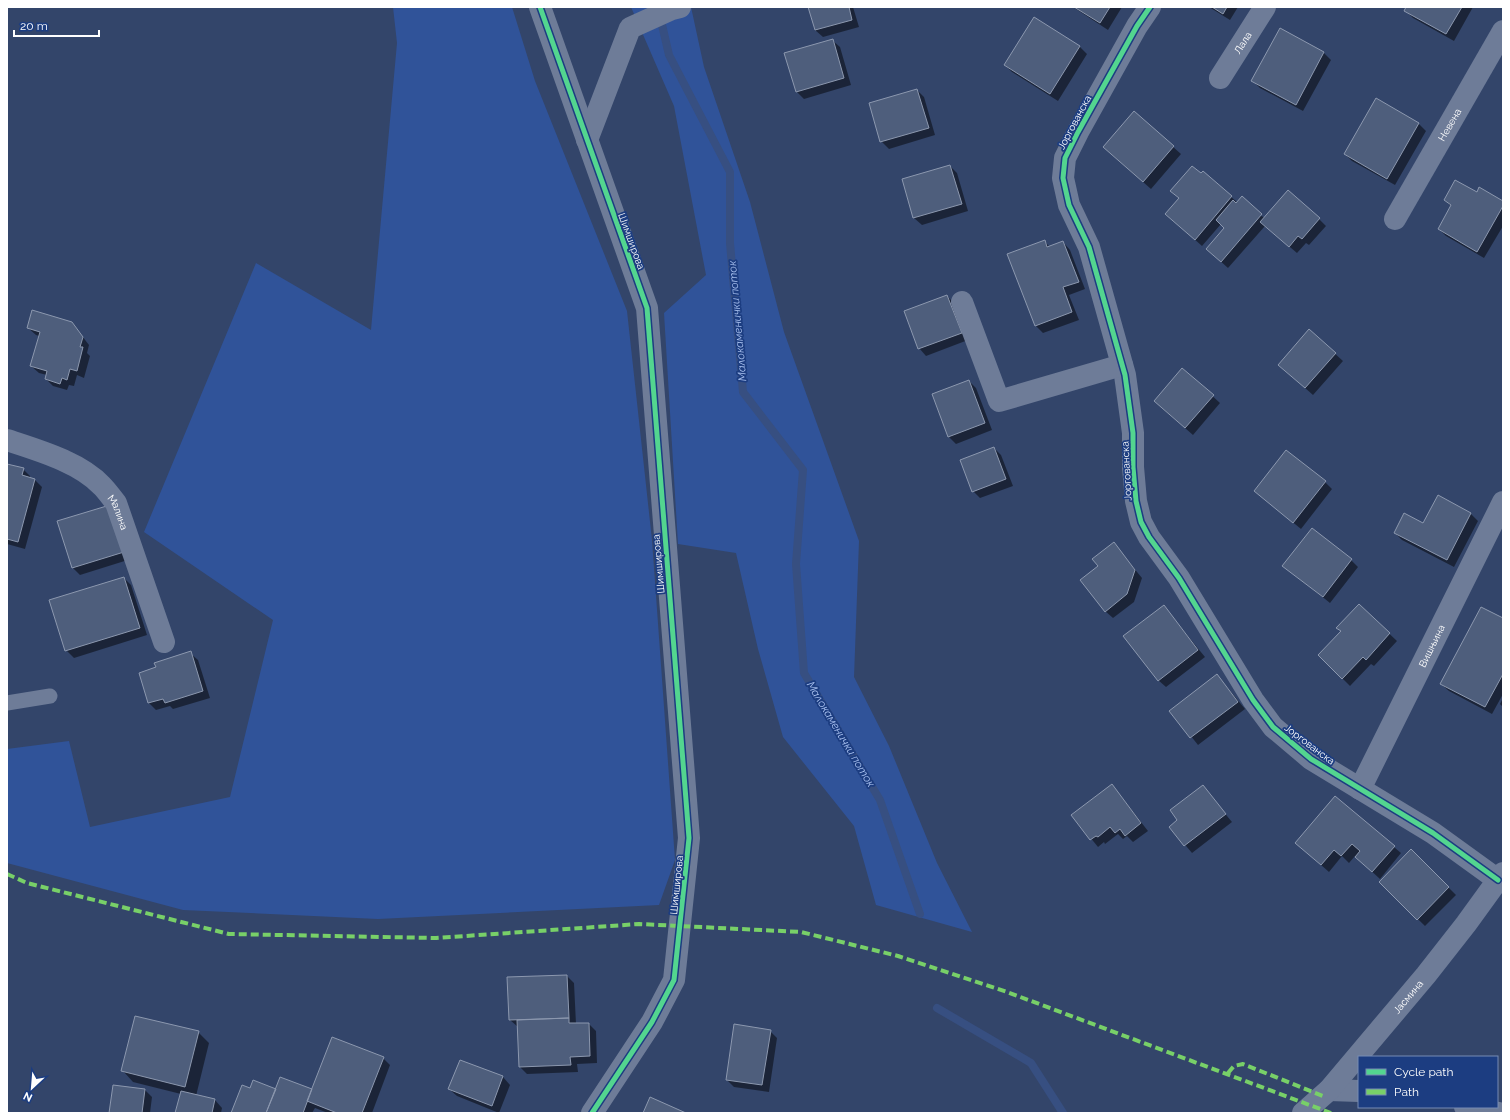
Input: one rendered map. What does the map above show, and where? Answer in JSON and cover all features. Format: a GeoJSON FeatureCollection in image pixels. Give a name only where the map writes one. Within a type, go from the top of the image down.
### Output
{"type":"FeatureCollection","features":[{"type":"Feature","properties":{"kind":"street","name":"Шимширова"},"geometry":{"type":"LineString","coordinates":[[540,7],[647,308],[689,838],[674,980],[652,1022],[592,1113]]}},
{"type":"Feature","properties":{"kind":"street","name":"Јоргованска"},"geometry":{"type":"LineString","coordinates":[[1150,7],[1137,26],[1078,132],[1065,158],[1062,178],[1069,205],[1089,247],[1122,365],[1129,400],[1133,433],[1133,467],[1136,501],[1141,522],[1148,537],[1179,578],[1250,694],[1273,727],[1311,758],[1500,876]]}},
{"type":"Feature","properties":{"kind":"street","name":"Лала"},"geometry":{"type":"LineString","coordinates":[[1220,78],[1264,7]]}},
{"type":"Feature","properties":{"kind":"street"},"geometry":{"type":"LineString","coordinates":[[587,140],[630,28],[676,8]]}},
{"type":"Feature","properties":{"kind":"street","name":"Невена"},"geometry":{"type":"LineString","coordinates":[[1395,218],[1503,31]]}},
{"type":"Feature","properties":{"kind":"street"},"geometry":{"type":"LineString","coordinates":[[962,302],[999,401],[1122,365]]}},
{"type":"Feature","properties":{"kind":"street","name":"Малина"},"geometry":{"type":"LineString","coordinates":[[7,440],[44,452],[83,471],[101,485],[116,503],[164,642]]}},
{"type":"Feature","properties":{"kind":"street","name":"Вишњина"},"geometry":{"type":"LineString","coordinates":[[1360,789],[1503,502]]}},
{"type":"Feature","properties":{"kind":"street","name":"Јасмина"},"geometry":{"type":"LineString","coordinates":[[1303,1113],[1329,1090],[1426,975],[1500,876]]}},
{"type":"Feature","properties":{"kind":"street"},"geometry":{"type":"LineString","coordinates":[[1329,1090],[1358,1091]]}},
{"type":"Feature","properties":{"kind":"street"},"geometry":{"type":"LineString","coordinates":[[1471,1108],[1499,1113]]}},
{"type":"Feature","properties":{"kind":"lane"},"geometry":{"type":"LineString","coordinates":[[7,703],[50,696]]}},
{"type":"Feature","properties":{"kind":"shaded area"},"geometry":{"type":"Polygon","coordinates":[[[393,7],[512,7],[535,81],[627,311],[652,540],[675,860],[659,905],[378,919],[183,910],[7,863],[7,749],[69,741],[90,827],[230,797],[273,620],[144,532],[256,263],[371,330],[397,43],[393,7]]]}},
{"type":"Feature","properties":{"kind":"shaded area"},"geometry":{"type":"Polygon","coordinates":[[[631,7],[691,7],[704,67],[750,202],[784,332],[859,541],[854,677],[889,746],[937,863],[972,932],[876,905],[854,826],[783,737],[758,649],[736,553],[678,544],[664,313],[706,275],[674,106],[631,7]]]}},
{"type":"Feature","properties":{"kind":"building"},"geometry":{"type":"Polygon","coordinates":[[[808,7],[849,7],[852,20],[815,30],[808,7]]]}},
{"type":"Feature","properties":{"kind":"building"},"geometry":{"type":"Polygon","coordinates":[[[1074,7],[1110,7],[1100,23],[1074,7]]]}},
{"type":"Feature","properties":{"kind":"building"},"geometry":{"type":"Polygon","coordinates":[[[1212,7],[1227,7],[1223,14],[1212,7]]]}},
{"type":"Feature","properties":{"kind":"building"},"geometry":{"type":"Polygon","coordinates":[[[1406,7],[1462,7],[1446,34],[1404,11],[1406,7]]]}},
{"type":"Feature","properties":{"kind":"building"},"geometry":{"type":"Polygon","coordinates":[[[1034,17],[1080,46],[1050,94],[1004,65],[1034,17]]]}},
{"type":"Feature","properties":{"kind":"building"},"geometry":{"type":"Polygon","coordinates":[[[1280,28],[1324,52],[1296,105],[1251,81],[1280,28]]]}},
{"type":"Feature","properties":{"kind":"building"},"geometry":{"type":"Polygon","coordinates":[[[833,39],[844,78],[796,92],[784,53],[833,39]]]}},
{"type":"Feature","properties":{"kind":"building"},"geometry":{"type":"Polygon","coordinates":[[[917,89],[929,128],[880,142],[869,103],[917,89]]]}},
{"type":"Feature","properties":{"kind":"building"},"geometry":{"type":"Polygon","coordinates":[[[1376,98],[1419,123],[1387,179],[1344,154],[1376,98]]]}},
{"type":"Feature","properties":{"kind":"building"},"geometry":{"type":"Polygon","coordinates":[[[1134,111],[1174,146],[1143,182],[1103,147],[1134,111]]]}},
{"type":"Feature","properties":{"kind":"building"},"geometry":{"type":"Polygon","coordinates":[[[950,165],[962,204],[913,218],[902,179],[950,165]]]}},
{"type":"Feature","properties":{"kind":"building"},"geometry":{"type":"Polygon","coordinates":[[[1192,166],[1201,173],[1203,171],[1232,196],[1195,240],[1165,214],[1179,198],[1170,191],[1192,166]]]}},
{"type":"Feature","properties":{"kind":"building"},"geometry":{"type":"Polygon","coordinates":[[[1455,180],[1477,192],[1479,187],[1503,201],[1503,206],[1477,252],[1438,229],[1451,205],[1444,200],[1455,180]]]}},
{"type":"Feature","properties":{"kind":"building"},"geometry":{"type":"Polygon","coordinates":[[[1288,190],[1320,218],[1302,239],[1298,236],[1289,247],[1260,222],[1288,190]]]}},
{"type":"Feature","properties":{"kind":"building"},"geometry":{"type":"Polygon","coordinates":[[[1242,196],[1262,214],[1221,262],[1206,249],[1224,228],[1216,220],[1233,200],[1236,203],[1242,196]]]}},
{"type":"Feature","properties":{"kind":"building"},"geometry":{"type":"Polygon","coordinates":[[[1045,240],[1047,247],[1063,241],[1079,282],[1063,287],[1072,312],[1035,326],[1007,254],[1045,240]]]}},
{"type":"Feature","properties":{"kind":"building"},"geometry":{"type":"Polygon","coordinates":[[[947,295],[962,333],[918,349],[904,311],[947,295]]]}},
{"type":"Feature","properties":{"kind":"building"},"geometry":{"type":"Polygon","coordinates":[[[32,310],[72,322],[83,337],[80,347],[83,347],[77,371],[70,369],[67,380],[62,378],[60,384],[45,379],[47,371],[30,366],[40,332],[27,328],[32,310]]]}},
{"type":"Feature","properties":{"kind":"building"},"geometry":{"type":"Polygon","coordinates":[[[1309,329],[1336,353],[1305,388],[1278,365],[1309,329]]]}},
{"type":"Feature","properties":{"kind":"building"},"geometry":{"type":"Polygon","coordinates":[[[1182,368],[1214,395],[1185,428],[1154,401],[1182,368]]]}},
{"type":"Feature","properties":{"kind":"building"},"geometry":{"type":"Polygon","coordinates":[[[969,380],[985,423],[948,437],[932,394],[969,380]]]}},
{"type":"Feature","properties":{"kind":"building"},"geometry":{"type":"Polygon","coordinates":[[[994,447],[1006,479],[972,492],[960,460],[994,447]]]}},
{"type":"Feature","properties":{"kind":"building"},"geometry":{"type":"Polygon","coordinates":[[[1286,450],[1326,481],[1293,523],[1254,491],[1286,450]]]}},
{"type":"Feature","properties":{"kind":"building"},"geometry":{"type":"Polygon","coordinates":[[[7,464],[24,468],[22,475],[35,479],[18,542],[7,539],[7,464]]]}},
{"type":"Feature","properties":{"kind":"building"},"geometry":{"type":"Polygon","coordinates":[[[1438,495],[1471,513],[1447,560],[1394,533],[1404,513],[1423,523],[1438,495]]]}},
{"type":"Feature","properties":{"kind":"building"},"geometry":{"type":"Polygon","coordinates":[[[110,505],[124,552],[72,568],[57,521],[110,505]]]}},
{"type":"Feature","properties":{"kind":"building"},"geometry":{"type":"Polygon","coordinates":[[[1312,528],[1352,559],[1323,597],[1282,566],[1312,528]]]}},
{"type":"Feature","properties":{"kind":"building"},"geometry":{"type":"Polygon","coordinates":[[[1114,542],[1135,570],[1127,594],[1105,612],[1080,580],[1098,566],[1092,559],[1114,542]]]}},
{"type":"Feature","properties":{"kind":"building"},"geometry":{"type":"Polygon","coordinates":[[[124,577],[140,628],[65,651],[49,600],[124,577]]]}},
{"type":"Feature","properties":{"kind":"building"},"geometry":{"type":"Polygon","coordinates":[[[1359,604],[1390,633],[1366,660],[1363,657],[1342,679],[1318,655],[1341,631],[1336,628],[1359,604]]]}},
{"type":"Feature","properties":{"kind":"building"},"geometry":{"type":"Polygon","coordinates":[[[1164,605],[1198,650],[1158,681],[1123,636],[1164,605]]]}},
{"type":"Feature","properties":{"kind":"building"},"geometry":{"type":"Polygon","coordinates":[[[1481,607],[1503,618],[1503,674],[1485,707],[1440,684],[1481,607]]]}},
{"type":"Feature","properties":{"kind":"building"},"geometry":{"type":"Polygon","coordinates":[[[191,651],[203,691],[165,703],[163,699],[148,703],[139,673],[156,667],[154,663],[191,651]]]}},
{"type":"Feature","properties":{"kind":"building"},"geometry":{"type":"Polygon","coordinates":[[[1217,674],[1238,702],[1190,738],[1169,711],[1217,674]]]}},
{"type":"Feature","properties":{"kind":"building"},"geometry":{"type":"Polygon","coordinates":[[[1112,784],[1141,823],[1125,836],[1120,829],[1115,833],[1110,827],[1098,837],[1096,836],[1090,840],[1071,815],[1112,784]]]}},
{"type":"Feature","properties":{"kind":"building"},"geometry":{"type":"Polygon","coordinates":[[[1203,785],[1226,814],[1184,846],[1169,827],[1177,820],[1170,810],[1203,785]]]}},
{"type":"Feature","properties":{"kind":"building"},"geometry":{"type":"Polygon","coordinates":[[[1335,796],[1395,846],[1372,872],[1355,857],[1360,851],[1352,844],[1341,856],[1334,850],[1321,865],[1295,843],[1335,796]]]}},
{"type":"Feature","properties":{"kind":"building"},"geometry":{"type":"Polygon","coordinates":[[[1411,849],[1449,887],[1417,920],[1379,882],[1411,849]]]}},
{"type":"Feature","properties":{"kind":"building"},"geometry":{"type":"Polygon","coordinates":[[[567,975],[569,1018],[509,1020],[507,977],[567,975]]]}},
{"type":"Feature","properties":{"kind":"building"},"geometry":{"type":"Polygon","coordinates":[[[135,1016],[199,1031],[185,1087],[121,1071],[135,1016]]]}},
{"type":"Feature","properties":{"kind":"building"},"geometry":{"type":"Polygon","coordinates":[[[569,1018],[569,1023],[589,1023],[590,1056],[570,1057],[571,1065],[519,1067],[517,1020],[569,1018]]]}},
{"type":"Feature","properties":{"kind":"building"},"geometry":{"type":"Polygon","coordinates":[[[734,1024],[771,1030],[762,1085],[726,1080],[734,1024]]]}},
{"type":"Feature","properties":{"kind":"building"},"geometry":{"type":"Polygon","coordinates":[[[332,1037],[384,1057],[362,1113],[337,1113],[307,1101],[332,1037]]]}},
{"type":"Feature","properties":{"kind":"building"},"geometry":{"type":"Polygon","coordinates":[[[460,1060],[503,1076],[492,1106],[448,1089],[460,1060]]]}},
{"type":"Feature","properties":{"kind":"building"},"geometry":{"type":"Polygon","coordinates":[[[280,1077],[312,1089],[303,1113],[266,1113],[280,1077]]]}},
{"type":"Feature","properties":{"kind":"building"},"geometry":{"type":"Polygon","coordinates":[[[253,1080],[276,1089],[266,1113],[231,1113],[242,1085],[250,1088],[253,1080]]]}},
{"type":"Feature","properties":{"kind":"building"},"geometry":{"type":"Polygon","coordinates":[[[113,1085],[145,1089],[142,1113],[109,1113],[113,1085]]]}},
{"type":"Feature","properties":{"kind":"building"},"geometry":{"type":"Polygon","coordinates":[[[181,1091],[215,1099],[212,1113],[175,1113],[181,1091]]]}},
{"type":"Feature","properties":{"kind":"building"},"geometry":{"type":"Polygon","coordinates":[[[650,1097],[686,1113],[643,1113],[650,1097]]]}},
{"type":"Feature","properties":{"kind":"waterway","name":"Малокаменички поток"},"geometry":{"type":"LineString","coordinates":[[660,16],[669,55],[730,172],[730,243],[743,392],[803,470],[796,564],[804,673],[880,800],[920,914]]}},
{"type":"Feature","properties":{"kind":"waterway","name":"Малокаменички поток"},"geometry":{"type":"LineString","coordinates":[[937,1008],[1031,1063],[1063,1113]]}},
{"type":"Feature","properties":{"kind":"marked path"},"geometry":{"type":"LineString","coordinates":[[7,874],[27,883],[229,934],[436,938],[639,924],[801,932],[898,956],[1007,992],[1331,1113]]}},
{"type":"Feature","properties":{"kind":"marked path"},"geometry":{"type":"LineString","coordinates":[[1228,1073],[1234,1066],[1243,1064],[1323,1096]]}},
{"type":"Feature","properties":{"kind":"cycle path"},"geometry":{"type":"LineString","coordinates":[[540,7],[647,308],[689,838],[674,980],[652,1022],[592,1113]]}},
{"type":"Feature","properties":{"kind":"cycle path"},"geometry":{"type":"LineString","coordinates":[[1150,7],[1137,26],[1078,132],[1065,158],[1063,178],[1069,205],[1089,247],[1125,375],[1133,433],[1133,467],[1136,501],[1141,522],[1149,537],[1179,578],[1253,700],[1273,727],[1311,759],[1433,833],[1498,880]]}}]}
